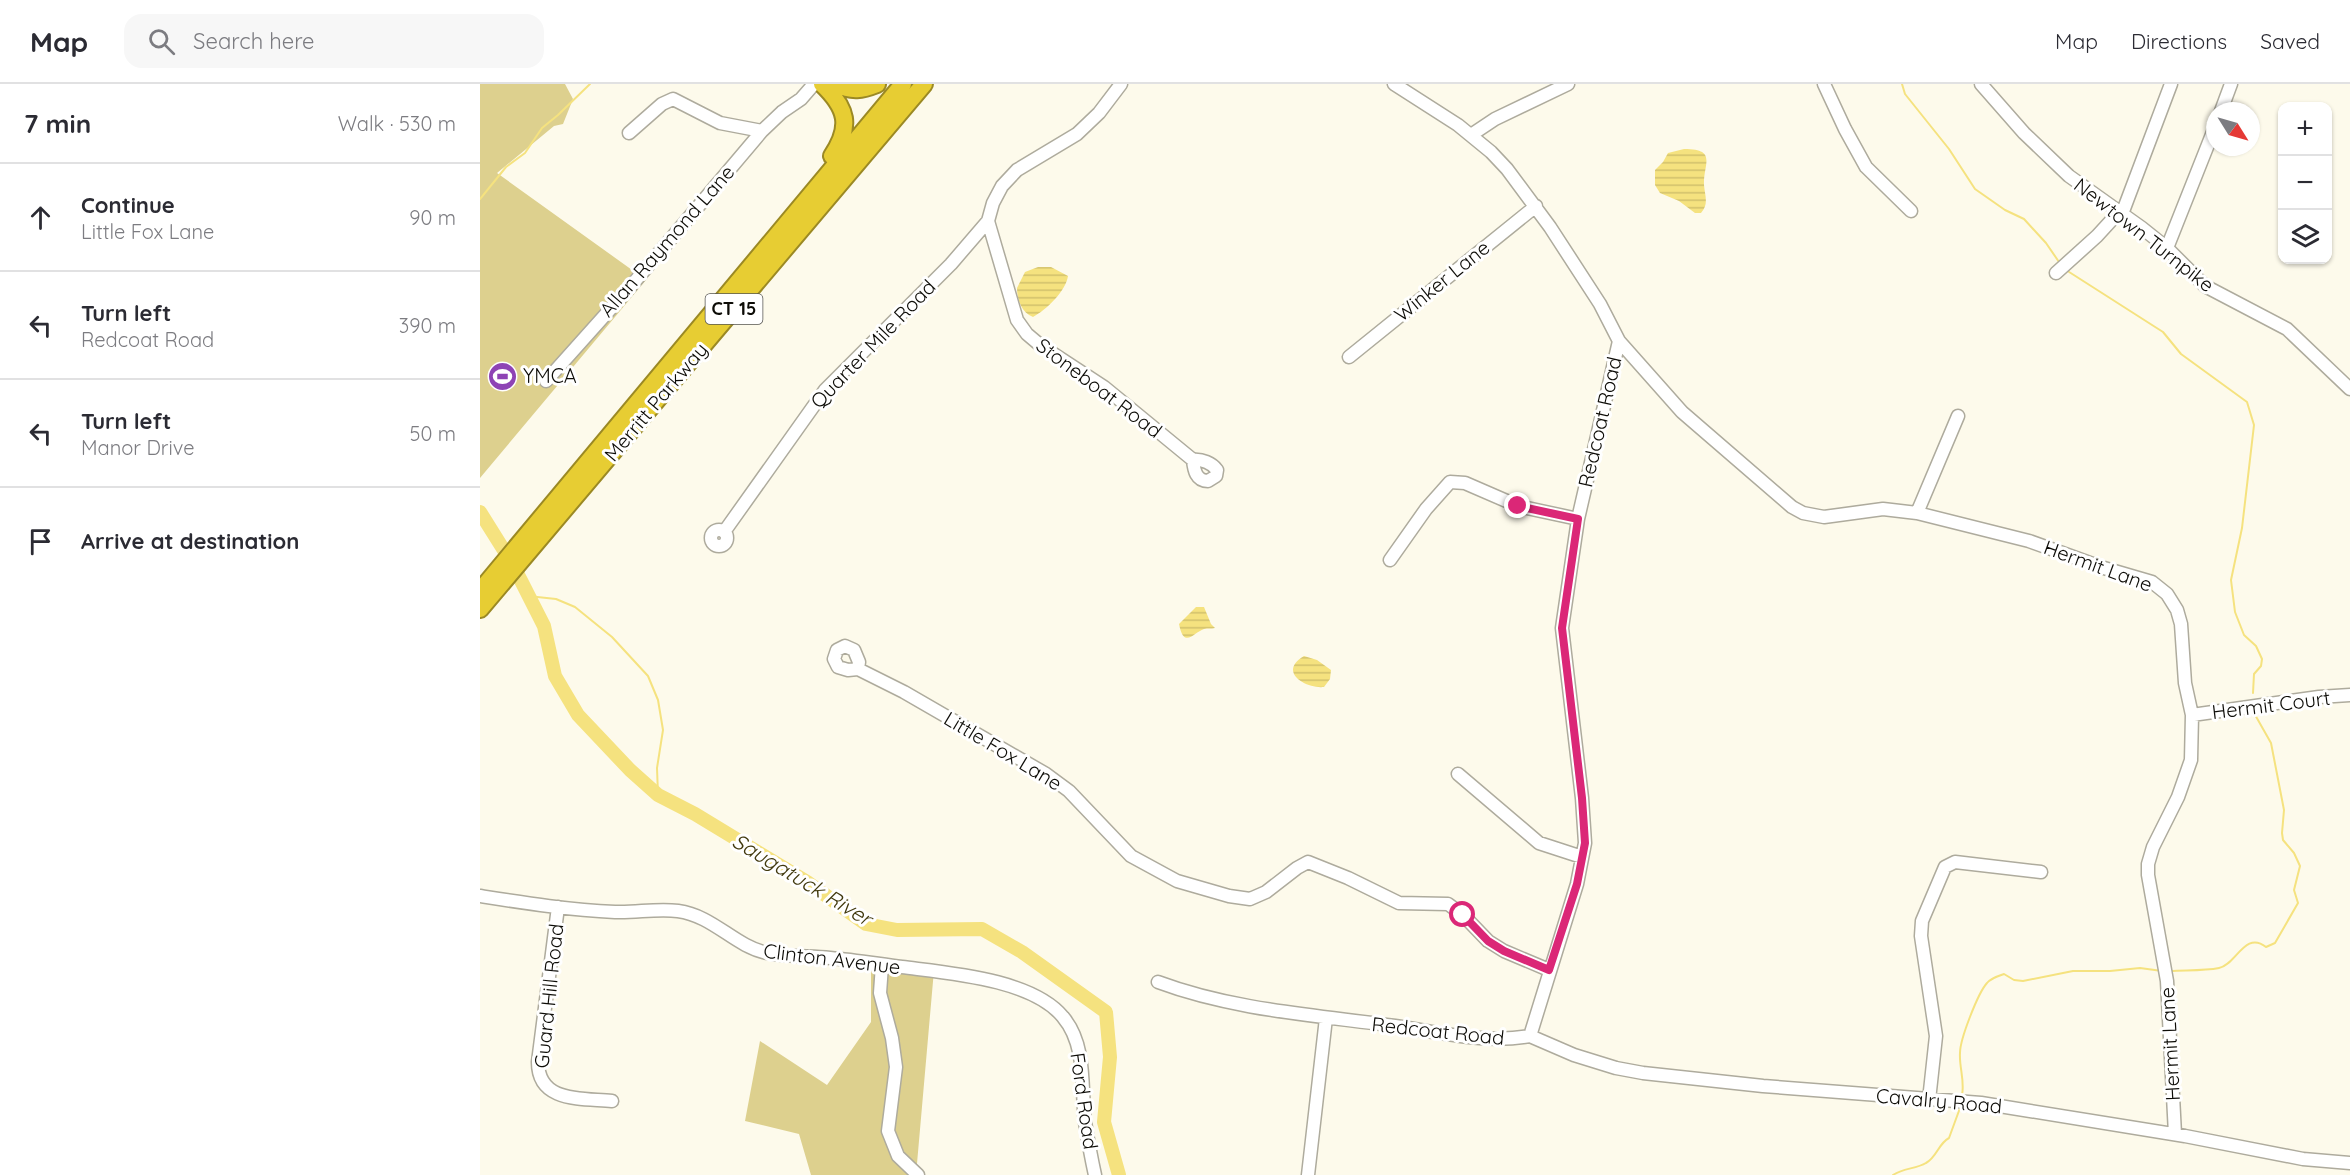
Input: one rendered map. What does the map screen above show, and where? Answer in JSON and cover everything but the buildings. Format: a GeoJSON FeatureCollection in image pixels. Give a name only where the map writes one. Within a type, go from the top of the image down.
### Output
{"type":"FeatureCollection","features":[{"type":"Feature","properties":{"kind":"highway"},"geometry":{"type":"LineString","coordinates":[[739,281],[819,176],[838,148],[845,132],[840,104],[822,84]]}},
{"type":"Feature","properties":{"kind":"highway"},"geometry":{"type":"LineString","coordinates":[[837,84],[848,90],[862,90],[878,84]]}},
{"type":"Feature","properties":{"kind":"highway","name":"Merritt Parkway"},"geometry":{"type":"LineString","coordinates":[[482,601],[739,281],[903,84]]}},
{"type":"Feature","properties":{"kind":"highway","name":"Merritt Parkway"},"geometry":{"type":"LineString","coordinates":[[539,530],[924,84]]}},
{"type":"Feature","properties":{"kind":"street","name":"Allan Raymond Lane"},"geometry":{"type":"LineString","coordinates":[[792,104],[796,95],[806,84]]}},
{"type":"Feature","properties":{"kind":"street","name":"Allan Raymond Lane"},"geometry":{"type":"LineString","coordinates":[[546,381],[762,132],[792,104],[801,99],[814,84]]}},
{"type":"Feature","properties":{"kind":"street"},"geometry":{"type":"LineString","coordinates":[[988,221],[993,202],[1002,186],[1017,170],[1077,134],[1099,113],[1121,84]]}},
{"type":"Feature","properties":{"kind":"street","name":"Redcoat Road"},"geometry":{"type":"LineString","coordinates":[[1158,982],[1209,999],[1326,1018],[1512,1040],[1530,1036],[1577,884],[1585,826],[1562,628],[1578,519],[1619,341],[1600,304],[1536,206],[1507,169],[1471,135],[1394,84]]}},
{"type":"Feature","properties":{"kind":"street"},"geometry":{"type":"LineString","coordinates":[[1471,135],[1495,120],[1568,84]]}},
{"type":"Feature","properties":{"kind":"street"},"geometry":{"type":"LineString","coordinates":[[1824,84],[1866,167],[1911,211]]}},
{"type":"Feature","properties":{"kind":"street","name":"Newtown Turnpike"},"geometry":{"type":"LineString","coordinates":[[1981,84],[2024,133],[2069,176],[2167,248],[2205,286],[2287,329],[2350,389]]}},
{"type":"Feature","properties":{"kind":"street"},"geometry":{"type":"LineString","coordinates":[[2056,273],[2120,213],[2171,84]]}},
{"type":"Feature","properties":{"kind":"street"},"geometry":{"type":"LineString","coordinates":[[2224,102],[2231,84]]}},
{"type":"Feature","properties":{"kind":"street"},"geometry":{"type":"LineString","coordinates":[[629,133],[662,104],[673,99],[720,123],[762,132]]}},
{"type":"Feature","properties":{"kind":"street"},"geometry":{"type":"LineString","coordinates":[[2167,248],[2206,150]]}},
{"type":"Feature","properties":{"kind":"street","name":"Winker Lane"},"geometry":{"type":"LineString","coordinates":[[1348,357],[1536,206]]}},
{"type":"Feature","properties":{"kind":"street","name":"Stoneboat Road"},"geometry":{"type":"LineString","coordinates":[[988,221],[1017,320],[1027,334],[1104,387],[1193,460]]}},
{"type":"Feature","properties":{"kind":"street","name":"Quarter Mile Road"},"geometry":{"type":"LineString","coordinates":[[724,532],[825,390],[951,264],[988,221]]}},
{"type":"Feature","properties":{"kind":"street","name":"Hermit Lane"},"geometry":{"type":"LineString","coordinates":[[1619,341],[1682,412],[1792,507],[1803,513],[1824,516],[1883,509],[1917,513],[2028,541],[2152,582],[2172,601],[2181,624],[2185,683],[2192,715],[2189,767],[2178,796],[2153,847],[2148,864],[2153,912],[2167,981],[2175,1134]]}},
{"type":"Feature","properties":{"kind":"street"},"geometry":{"type":"LineString","coordinates":[[1917,513],[1958,416]]}},
{"type":"Feature","properties":{"kind":"street"},"geometry":{"type":"LineString","coordinates":[[1390,560],[1438,493],[1450,483],[1465,483],[1518,506],[1578,519]]}},
{"type":"Feature","properties":{"kind":"street","name":"Little Fox Lane"},"geometry":{"type":"LineString","coordinates":[[858,669],[904,692],[1057,782],[1131,856],[1177,882],[1229,896],[1250,898],[1266,892],[1308,862],[1348,878],[1399,903],[1448,904],[1463,915],[1488,941],[1504,951],[1549,970]]}},
{"type":"Feature","properties":{"kind":"street","name":"Hermit Court"},"geometry":{"type":"LineString","coordinates":[[2192,715],[2272,703],[2350,695]]}},
{"type":"Feature","properties":{"kind":"street"},"geometry":{"type":"LineString","coordinates":[[1458,774],[1539,843],[1582,857]]}},
{"type":"Feature","properties":{"kind":"street"},"geometry":{"type":"LineString","coordinates":[[1929,1100],[1936,1053],[1936,1036],[1921,936],[1922,921],[1945,867],[1955,862],[2041,872]]}},
{"type":"Feature","properties":{"kind":"street","name":"Clinton Avenue"},"geometry":{"type":"LineString","coordinates":[[480,896],[558,908],[618,912],[680,911],[712,922],[745,944],[763,952],[882,965],[1002,982],[1046,1002]]}},
{"type":"Feature","properties":{"kind":"street","name":"Guard Hill Road"},"geometry":{"type":"LineString","coordinates":[[558,908],[538,1062],[539,1075],[546,1087],[559,1094],[612,1101]]}},
{"type":"Feature","properties":{"kind":"street"},"geometry":{"type":"LineString","coordinates":[[882,965],[880,993],[892,1038],[896,1067],[888,1131],[898,1156],[918,1175]]}},
{"type":"Feature","properties":{"kind":"street","name":"Ford Road"},"geometry":{"type":"LineString","coordinates":[[1046,1002],[1063,1017],[1076,1040],[1086,1124],[1095,1175]]}},
{"type":"Feature","properties":{"kind":"street"},"geometry":{"type":"LineString","coordinates":[[1308,1175],[1326,1018]]}},
{"type":"Feature","properties":{"kind":"street","name":"Cavalry Road"},"geometry":{"type":"LineString","coordinates":[[1530,1036],[1574,1055],[1616,1068],[1643,1073],[1981,1103],[2175,1134],[2303,1159],[2350,1162]]}},
{"type":"Feature","properties":{"kind":"shaded area"},"geometry":{"type":"Polygon","coordinates":[[[480,84],[565,84],[573,99],[563,124],[554,126],[497,173],[646,280],[480,478],[480,84]]]}},
{"type":"Feature","properties":{"kind":"shaded area"},"geometry":{"type":"Polygon","coordinates":[[[1684,149],[1695,150],[1705,155],[1706,203],[1701,213],[1695,213],[1679,201],[1660,193],[1655,185],[1655,170],[1668,153],[1684,149]]]}},
{"type":"Feature","properties":{"kind":"shaded area"},"geometry":{"type":"Polygon","coordinates":[[[1038,267],[1051,267],[1068,276],[1064,288],[1055,300],[1033,317],[1021,306],[1017,288],[1025,272],[1038,267]]]}},
{"type":"Feature","properties":{"kind":"shaded area"},"geometry":{"type":"Polygon","coordinates":[[[1196,607],[1204,607],[1215,628],[1204,629],[1186,638],[1179,624],[1196,607]]]}},
{"type":"Feature","properties":{"kind":"shaded area"},"geometry":{"type":"Polygon","coordinates":[[[1304,656],[1317,660],[1331,670],[1330,679],[1324,687],[1309,685],[1297,678],[1293,668],[1296,662],[1304,656]]]}},
{"type":"Feature","properties":{"kind":"shaded area"},"geometry":{"type":"Polygon","coordinates":[[[871,961],[934,970],[916,1175],[811,1175],[799,1134],[745,1121],[760,1041],[827,1085],[871,1022],[871,961]]]}},
{"type":"Feature","properties":{"kind":"waterway"},"geometry":{"type":"LineString","coordinates":[[480,199],[506,167],[525,153],[542,128],[590,84]]}},
{"type":"Feature","properties":{"kind":"waterway"},"geometry":{"type":"LineString","coordinates":[[1902,84],[1905,94],[1949,149],[1975,189],[2005,210],[2024,219],[2046,243],[2059,262]]}},
{"type":"Feature","properties":{"kind":"waterway"},"geometry":{"type":"LineString","coordinates":[[2066,270],[2163,332],[2181,354],[2247,402],[2254,425],[2242,528],[2231,580],[2235,612],[2244,635],[2256,646],[2262,659],[2261,666],[2254,674],[2253,693]]}},
{"type":"Feature","properties":{"kind":"waterway","name":"Saugatuck River"},"geometry":{"type":"LineString","coordinates":[[480,512],[512,563],[544,626],[555,676],[578,715],[630,770],[658,795],[695,814],[807,882],[866,924],[897,930],[982,929],[1022,952],[1106,1012],[1110,1057],[1104,1122],[1119,1175]]}},
{"type":"Feature","properties":{"kind":"waterway"},"geometry":{"type":"LineString","coordinates":[[528,596],[556,599],[575,607],[612,637],[648,676],[658,700],[663,730],[657,768],[658,795]]}},
{"type":"Feature","properties":{"kind":"waterway"},"geometry":{"type":"LineString","coordinates":[[2170,971],[2219,968],[2231,961],[2246,945],[2259,943],[2266,947],[2275,943],[2298,903],[2294,890],[2300,866],[2294,853],[2283,840],[2284,810],[2271,743],[2254,713]]}},
{"type":"Feature","properties":{"kind":"waterway"},"geometry":{"type":"LineString","coordinates":[[1962,1095],[1960,1053],[1963,1038],[1979,996],[1993,978],[2004,974],[2014,980],[2023,981],[2073,971],[2140,968],[2162,971]]}},
{"type":"Feature","properties":{"kind":"waterway"},"geometry":{"type":"LineString","coordinates":[[1893,1175],[1930,1160],[1949,1138],[1960,1108]]}},
{"type":"Feature","properties":{"kind":"place","name":"YMCA"},"geometry":{"type":"Point","coordinates":[502,376]}},
{"type":"Feature","properties":{"kind":"route"},"geometry":{"type":"LineString","coordinates":[[1463,915],[1488,941],[1504,951],[1549,970],[1577,884],[1585,843],[1585,826],[1562,628],[1578,519],[1518,506]]}}]}
